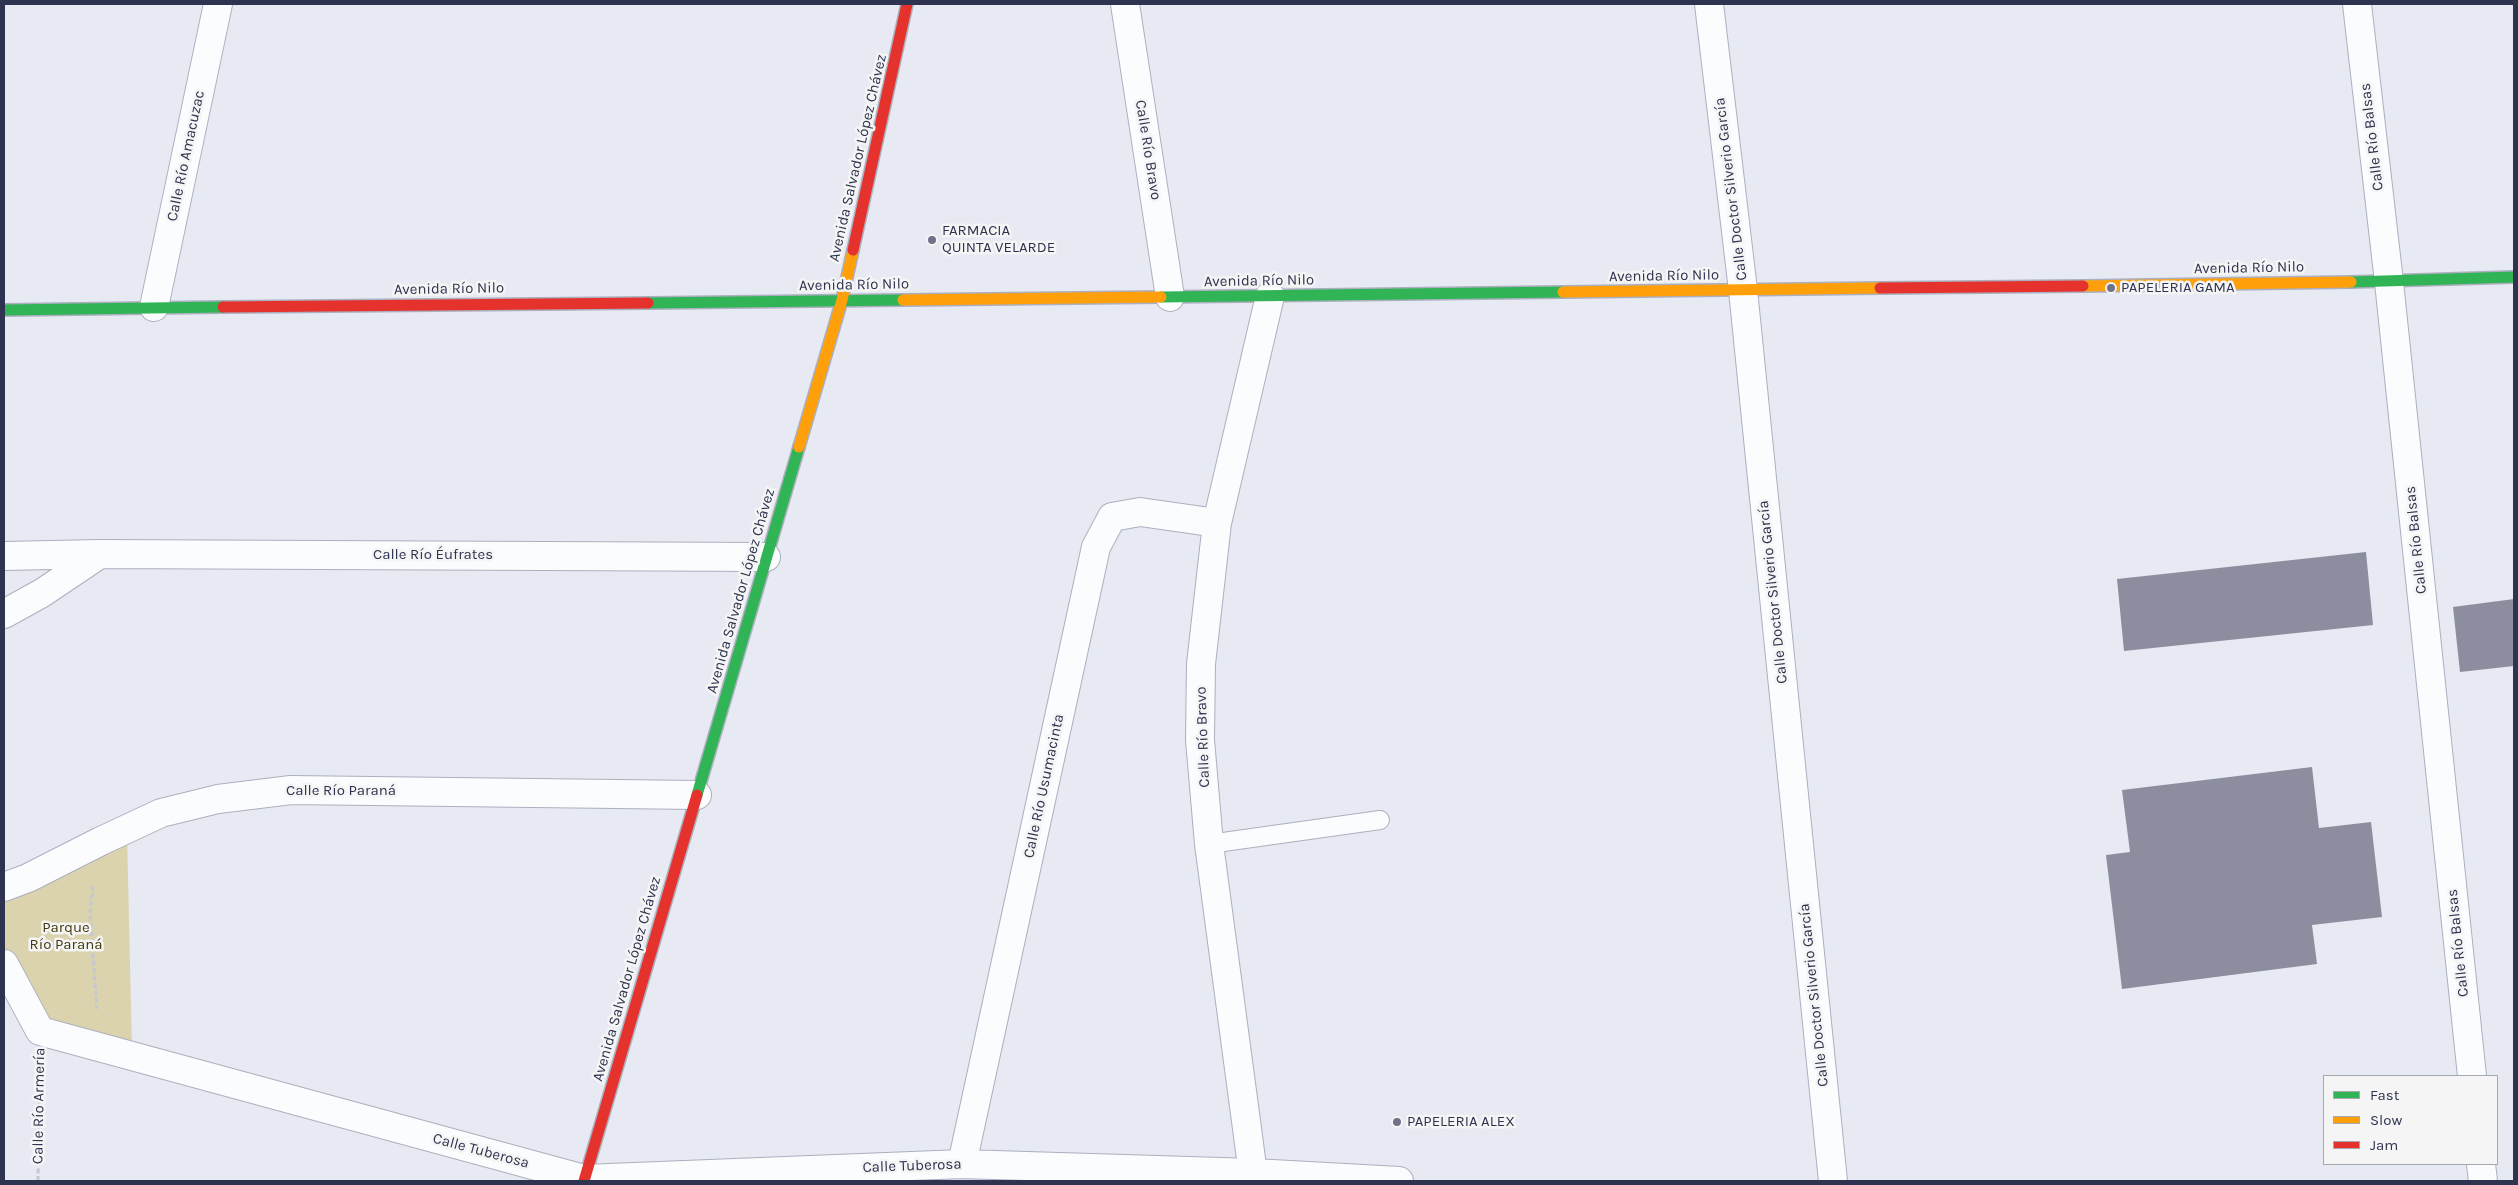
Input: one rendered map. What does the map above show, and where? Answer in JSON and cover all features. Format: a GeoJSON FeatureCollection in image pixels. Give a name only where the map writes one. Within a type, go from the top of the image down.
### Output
{"type":"FeatureCollection","features":[{"type":"Feature","properties":{"kind":"street","name":"Calle Río Amacuzac"},"geometry":{"type":"LineString","coordinates":[[154,307],[218,4]]}},
{"type":"Feature","properties":{"kind":"street","name":"Avenida Salvador López Chávez"},"geometry":{"type":"LineString","coordinates":[[584,1180],[842,300],[908,4]]}},
{"type":"Feature","properties":{"kind":"street","name":"Calle Río Bravo"},"geometry":{"type":"LineString","coordinates":[[1125,4],[1170,297]]}},
{"type":"Feature","properties":{"kind":"street","name":"Calle Doctor Silverio García"},"geometry":{"type":"LineString","coordinates":[[1709,4],[1743,290],[1833,1181]]}},
{"type":"Feature","properties":{"kind":"street","name":"Calle Río Balsas"},"geometry":{"type":"LineString","coordinates":[[2357,4],[2389,282],[2472,1075]]}},
{"type":"Feature","properties":{"kind":"street","name":"Avenida Río Nilo"},"geometry":{"type":"LineString","coordinates":[[4,310],[2389,282],[2514,278]]}},
{"type":"Feature","properties":{"kind":"street","name":"Calle Río Bravo"},"geometry":{"type":"LineString","coordinates":[[1254,1177],[1209,844],[1200,740],[1201,664],[1217,523],[1270,296]]}},
{"type":"Feature","properties":{"kind":"street","name":"Calle Río Usumacinta"},"geometry":{"type":"LineString","coordinates":[[962,1164],[1096,547],[1112,517],[1140,512],[1217,523]]}},
{"type":"Feature","properties":{"kind":"street","name":"Calle Río Éufrates"},"geometry":{"type":"LineString","coordinates":[[4,556],[100,554],[766,557]]}},
{"type":"Feature","properties":{"kind":"street"},"geometry":{"type":"LineString","coordinates":[[4,614],[42,593],[100,554]]}},
{"type":"Feature","properties":{"kind":"street","name":"Calle Río Paraná"},"geometry":{"type":"LineString","coordinates":[[4,887],[28,878],[98,842],[161,813],[218,799],[291,790],[697,795]]}},
{"type":"Feature","properties":{"kind":"street"},"geometry":{"type":"LineString","coordinates":[[4,964],[40,1031]]}},
{"type":"Feature","properties":{"kind":"street","name":"Calle Tuberosa"},"geometry":{"type":"LineString","coordinates":[[40,1031],[584,1180],[962,1164],[1011,1173],[1399,1181]]}},
{"type":"Feature","properties":{"kind":"street"},"geometry":{"type":"LineString","coordinates":[[2481,1165],[2483,1181]]}},
{"type":"Feature","properties":{"kind":"lane"},"geometry":{"type":"LineString","coordinates":[[1209,844],[1380,820]]}},
{"type":"Feature","properties":{"kind":"path"},"geometry":{"type":"LineString","coordinates":[[98,842],[90,913],[95,1000],[103,1049]]}},
{"type":"Feature","properties":{"kind":"path","name":"Calle Río Armería"},"geometry":{"type":"LineString","coordinates":[[38,1181],[40,1031]]}},
{"type":"Feature","properties":{"kind":"green space","name":"Parque Río Paraná"},"geometry":{"type":"Polygon","coordinates":[[[127,833],[132,1051],[41,1028],[4,956],[4,892],[127,833]]]}},
{"type":"Feature","properties":{"kind":"building"},"geometry":{"type":"Polygon","coordinates":[[[2366,552],[2373,625],[2124,651],[2117,579],[2366,552]]]}},
{"type":"Feature","properties":{"kind":"building"},"geometry":{"type":"Polygon","coordinates":[[[2514,599],[2514,666],[2460,672],[2453,607],[2514,599]]]}},
{"type":"Feature","properties":{"kind":"building"},"geometry":{"type":"Polygon","coordinates":[[[2312,767],[2319,828],[2371,822],[2382,917],[2312,925],[2317,964],[2122,989],[2106,855],[2130,852],[2122,790],[2312,767]]]}},
{"type":"Feature","properties":{"kind":"traffic: fast"},"geometry":{"type":"LineString","coordinates":[[2351,282],[2514,277]]}},
{"type":"Feature","properties":{"kind":"traffic: fast"},"geometry":{"type":"LineString","coordinates":[[1161,297],[1563,292]]}},
{"type":"Feature","properties":{"kind":"traffic: fast"},"geometry":{"type":"LineString","coordinates":[[648,303],[903,300]]}},
{"type":"Feature","properties":{"kind":"traffic: fast"},"geometry":{"type":"LineString","coordinates":[[4,310],[223,307]]}},
{"type":"Feature","properties":{"kind":"traffic: fast"},"geometry":{"type":"LineString","coordinates":[[697,795],[799,447]]}},
{"type":"Feature","properties":{"kind":"traffic: slow"},"geometry":{"type":"LineString","coordinates":[[799,447],[842,300],[853,250]]}},
{"type":"Feature","properties":{"kind":"traffic: slow"},"geometry":{"type":"LineString","coordinates":[[2083,286],[2351,282]]}},
{"type":"Feature","properties":{"kind":"traffic: slow"},"geometry":{"type":"LineString","coordinates":[[1563,292],[1880,288]]}},
{"type":"Feature","properties":{"kind":"traffic: slow"},"geometry":{"type":"LineString","coordinates":[[903,300],[1161,297]]}},
{"type":"Feature","properties":{"kind":"traffic: jam"},"geometry":{"type":"LineString","coordinates":[[853,250],[907,4]]}},
{"type":"Feature","properties":{"kind":"traffic: jam"},"geometry":{"type":"LineString","coordinates":[[1880,288],[2083,286]]}},
{"type":"Feature","properties":{"kind":"traffic: jam"},"geometry":{"type":"LineString","coordinates":[[223,307],[648,303]]}},
{"type":"Feature","properties":{"kind":"traffic: jam"},"geometry":{"type":"LineString","coordinates":[[584,1181],[697,795]]}},
{"type":"Feature","properties":{"kind":"place","name":"FARMACIA QUINTA VELARDE"},"geometry":{"type":"Point","coordinates":[932,240]}},
{"type":"Feature","properties":{"kind":"place","name":"PAPELERIA GAMA"},"geometry":{"type":"Point","coordinates":[2111,288]}},
{"type":"Feature","properties":{"kind":"place","name":"PAPELERIA ALEX"},"geometry":{"type":"Point","coordinates":[1397,1122]}}]}
